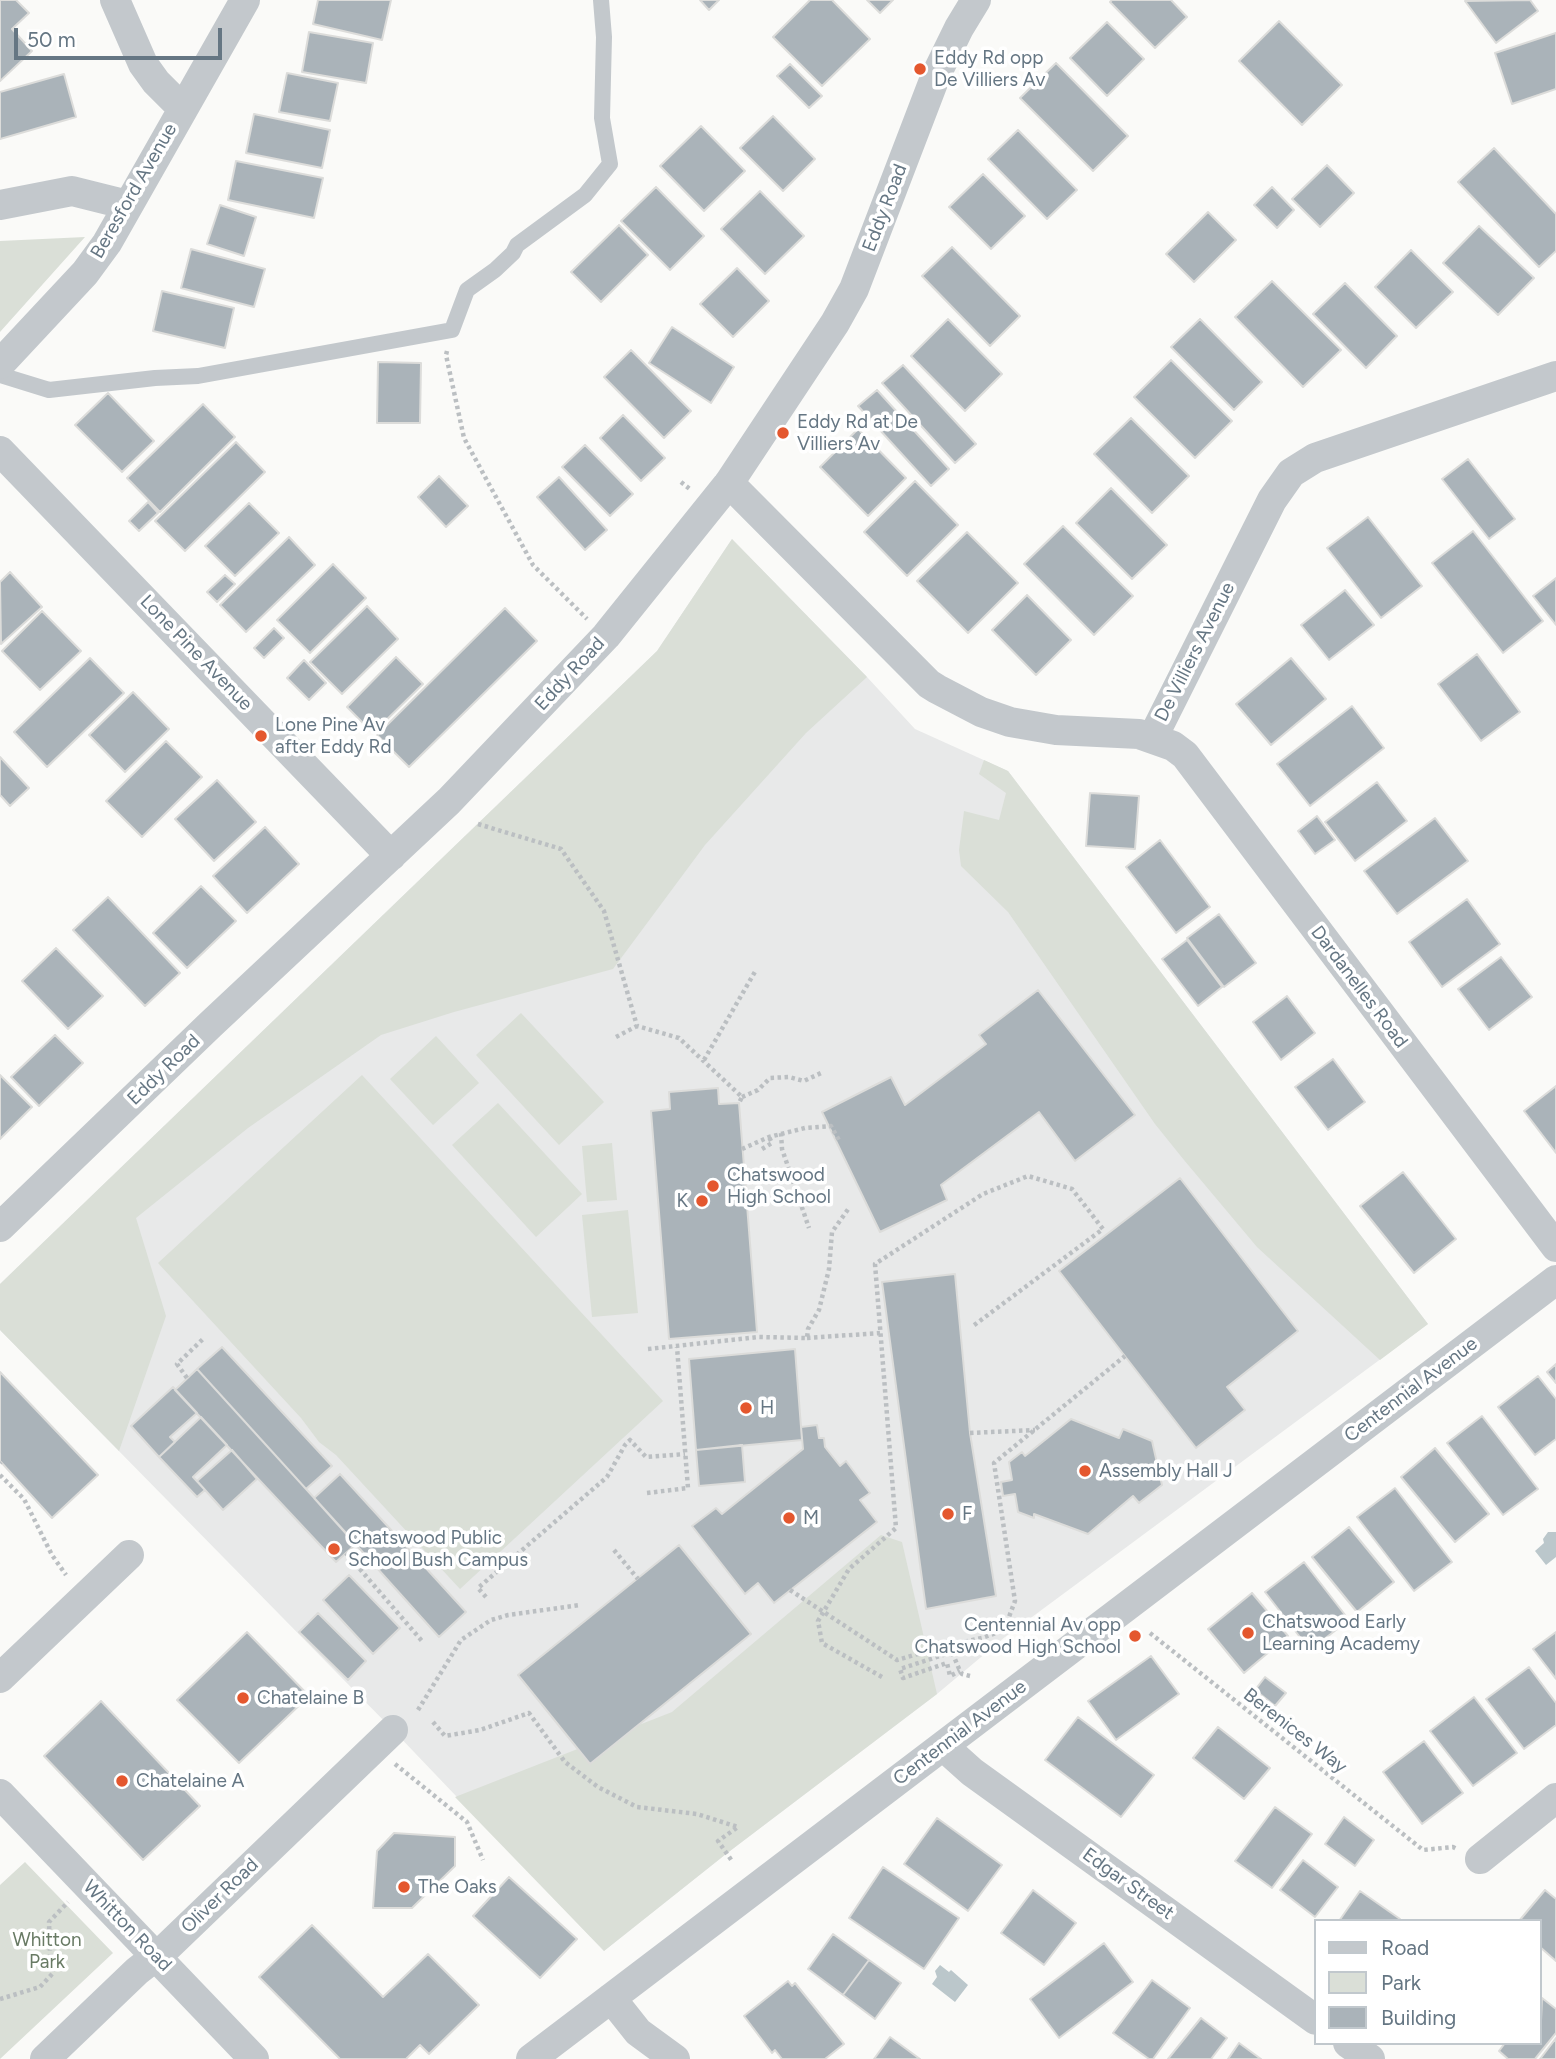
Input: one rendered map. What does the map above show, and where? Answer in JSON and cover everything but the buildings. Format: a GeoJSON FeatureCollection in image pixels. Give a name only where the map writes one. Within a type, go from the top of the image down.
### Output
{"type":"FeatureCollection","features":[{"type":"Feature","properties":{"kind":"street"},"geometry":{"type":"LineString","coordinates":[[115,0],[143,64],[156,82],[182,108]]}},
{"type":"Feature","properties":{"kind":"street","name":"Beresford Avenue"},"geometry":{"type":"LineString","coordinates":[[0,364],[85,273],[107,243],[245,0]]}},
{"type":"Feature","properties":{"kind":"street","name":"Eddy Road"},"geometry":{"type":"LineString","coordinates":[[0,1227],[449,801],[606,636],[729,483],[835,323],[854,289],[936,75],[976,0]]}},
{"type":"Feature","properties":{"kind":"street"},"geometry":{"type":"LineString","coordinates":[[0,205],[72,191],[128,205]]}},
{"type":"Feature","properties":{"kind":"street","name":"De Villiers Avenue"},"geometry":{"type":"LineString","coordinates":[[729,483],[937,689],[981,712],[1010,722],[1056,730],[1153,737],[1272,500],[1291,473],[1315,458],[1556,376]]}},
{"type":"Feature","properties":{"kind":"street","name":"Lone Pine Avenue"},"geometry":{"type":"LineString","coordinates":[[0,451],[391,856]]}},
{"type":"Feature","properties":{"kind":"street","name":"Dardanelles Road"},"geometry":{"type":"LineString","coordinates":[[1153,737],[1185,755],[1556,1247]]}},
{"type":"Feature","properties":{"kind":"street","name":"Centennial Avenue"},"geometry":{"type":"LineString","coordinates":[[531,2059],[1556,1280]]}},
{"type":"Feature","properties":{"kind":"street"},"geometry":{"type":"LineString","coordinates":[[0,1678],[129,1555]]}},
{"type":"Feature","properties":{"kind":"street","name":"Oliver Road"},"geometry":{"type":"LineString","coordinates":[[45,2059],[393,1730]]}},
{"type":"Feature","properties":{"kind":"street","name":"Edgar Street"},"geometry":{"type":"LineString","coordinates":[[943,1746],[972,1772],[1314,2019]]}},
{"type":"Feature","properties":{"kind":"street","name":"Whitton Road"},"geometry":{"type":"LineString","coordinates":[[0,1794],[254,2059]]}},
{"type":"Feature","properties":{"kind":"street"},"geometry":{"type":"LineString","coordinates":[[1480,1859],[1556,1798]]}},
{"type":"Feature","properties":{"kind":"street"},"geometry":{"type":"LineString","coordinates":[[611,1998],[638,2032],[676,2059]]}},
{"type":"Feature","properties":{"kind":"street"},"geometry":{"type":"LineString","coordinates":[[1351,2045],[1370,2059]]}},
{"type":"Feature","properties":{"kind":"lane"},"geometry":{"type":"LineString","coordinates":[[0,375],[49,390],[198,376],[452,330],[467,290],[495,271],[517,246],[585,195],[610,164],[602,118],[604,37],[601,0]]}},
{"type":"Feature","properties":{"kind":"path"},"geometry":{"type":"LineString","coordinates":[[452,330],[446,355],[464,438],[533,565],[606,636]]}},
{"type":"Feature","properties":{"kind":"path"},"geometry":{"type":"LineString","coordinates":[[478,824],[561,849],[604,911],[637,1026]]}},
{"type":"Feature","properties":{"kind":"path"},"geometry":{"type":"LineString","coordinates":[[704,1060],[755,970]]}},
{"type":"Feature","properties":{"kind":"path"},"geometry":{"type":"LineString","coordinates":[[616,1037],[637,1026],[679,1038],[704,1060],[740,1100],[758,1090],[770,1077],[789,1077],[804,1081],[821,1073]]}},
{"type":"Feature","properties":{"kind":"path"},"geometry":{"type":"LineString","coordinates":[[742,1149],[781,1133],[831,1126],[840,1142]]}},
{"type":"Feature","properties":{"kind":"path"},"geometry":{"type":"LineString","coordinates":[[781,1133],[782,1149],[809,1228]]}},
{"type":"Feature","properties":{"kind":"path"},"geometry":{"type":"LineString","coordinates":[[762,1149],[772,1143],[769,1137]]}},
{"type":"Feature","properties":{"kind":"path"},"geometry":{"type":"LineString","coordinates":[[882,1677],[822,1643],[818,1621],[849,1569],[896,1528],[875,1264],[982,1194],[1028,1176],[1072,1189],[1102,1229],[974,1326]]}},
{"type":"Feature","properties":{"kind":"path"},"geometry":{"type":"LineString","coordinates":[[807,1338],[829,1269],[832,1233],[849,1208]]}},
{"type":"Feature","properties":{"kind":"path"},"geometry":{"type":"LineString","coordinates":[[648,1349],[759,1337],[807,1338],[880,1334]]}},
{"type":"Feature","properties":{"kind":"path"},"geometry":{"type":"LineString","coordinates":[[187,1378],[177,1364],[204,1338]]}},
{"type":"Feature","properties":{"kind":"path"},"geometry":{"type":"LineString","coordinates":[[647,1493],[688,1489],[677,1347]]}},
{"type":"Feature","properties":{"kind":"path"},"geometry":{"type":"LineString","coordinates":[[790,1590],[897,1660],[1004,1630],[1015,1601],[994,1463],[1125,1356]]}},
{"type":"Feature","properties":{"kind":"path"},"geometry":{"type":"LineString","coordinates":[[970,1433],[1035,1430]]}},
{"type":"Feature","properties":{"kind":"path"},"geometry":{"type":"LineString","coordinates":[[486,1597],[478,1588],[607,1477],[630,1440],[646,1457],[685,1454]]}},
{"type":"Feature","properties":{"kind":"path"},"geometry":{"type":"LineString","coordinates":[[0,1475],[24,1499],[52,1555],[72,1583]]}},
{"type":"Feature","properties":{"kind":"path"},"geometry":{"type":"LineString","coordinates":[[614,1550],[638,1578]]}},
{"type":"Feature","properties":{"kind":"path"},"geometry":{"type":"LineString","coordinates":[[346,1553],[422,1642]]}},
{"type":"Feature","properties":{"kind":"path"},"geometry":{"type":"LineString","coordinates":[[418,1710],[461,1640],[491,1620],[508,1615],[580,1605]]}},
{"type":"Feature","properties":{"kind":"path","name":"Berenices Way"},"geometry":{"type":"LineString","coordinates":[[1150,1633],[1423,1850]]}},
{"type":"Feature","properties":{"kind":"path"},"geometry":{"type":"LineString","coordinates":[[949,1645],[962,1674],[970,1676]]}},
{"type":"Feature","properties":{"kind":"path"},"geometry":{"type":"LineString","coordinates":[[952,1651],[900,1669],[904,1678],[947,1663],[950,1676],[960,1671]]}},
{"type":"Feature","properties":{"kind":"path"},"geometry":{"type":"LineString","coordinates":[[433,1722],[446,1736],[480,1730],[529,1713],[565,1762],[598,1787],[637,1807],[697,1814],[737,1827],[718,1841],[732,1861]]}},
{"type":"Feature","properties":{"kind":"path"},"geometry":{"type":"LineString","coordinates":[[392,1761],[467,1822],[483,1860]]}},
{"type":"Feature","properties":{"kind":"path"},"geometry":{"type":"LineString","coordinates":[[0,1999],[40,1987],[54,1972],[50,1952],[50,1922],[71,1899]]}},
{"type":"Feature","properties":{"kind":"shaded area","name":"Chatswood High School"},"geometry":{"type":"Polygon","coordinates":[[[732,539],[915,729],[1008,771],[1428,1324],[1005,1637],[937,1694],[726,1854],[604,1951],[393,1730],[0,1330],[0,1284],[657,651],[732,539]]]}},
{"type":"Feature","properties":{"kind":"shaded area"},"geometry":{"type":"Polygon","coordinates":[[[1548,1532],[1556,1532],[1556,1557],[1546,1565],[1535,1551],[1544,1543],[1543,1539],[1548,1532]]]}},
{"type":"Feature","properties":{"kind":"shaded area"},"geometry":{"type":"Polygon","coordinates":[[[940,1965],[949,1972],[951,1970],[968,1985],[955,2002],[932,1984],[937,1977],[935,1971],[940,1965]]]}},
{"type":"Feature","properties":{"kind":"green space"},"geometry":{"type":"Polygon","coordinates":[[[85,237],[0,332],[0,241],[85,237]]]}},
{"type":"Feature","properties":{"kind":"green space"},"geometry":{"type":"Polygon","coordinates":[[[732,539],[867,677],[806,733],[705,845],[613,969],[454,1012],[381,1035],[248,1128],[136,1218],[166,1316],[119,1451],[0,1330],[0,1284],[657,651],[732,539]]]}},
{"type":"Feature","properties":{"kind":"green space"},"geometry":{"type":"Polygon","coordinates":[[[984,760],[1008,771],[1428,1324],[1380,1360],[1257,1247],[1155,1124],[1008,912],[961,866],[959,850],[964,811],[999,820],[1006,793],[979,774],[984,760]]]}},
{"type":"Feature","properties":{"kind":"green space"},"geometry":{"type":"Polygon","coordinates":[[[521,1013],[604,1102],[559,1145],[476,1055],[521,1013]]]}},
{"type":"Feature","properties":{"kind":"green space"},"geometry":{"type":"Polygon","coordinates":[[[436,1036],[479,1083],[433,1125],[390,1079],[436,1036]]]}},
{"type":"Feature","properties":{"kind":"green space"},"geometry":{"type":"Polygon","coordinates":[[[362,1075],[663,1401],[460,1589],[336,1455],[319,1442],[301,1418],[158,1263],[362,1075]]]}},
{"type":"Feature","properties":{"kind":"green space"},"geometry":{"type":"Polygon","coordinates":[[[498,1103],[582,1194],[536,1237],[452,1145],[498,1103]]]}},
{"type":"Feature","properties":{"kind":"green space"},"geometry":{"type":"Polygon","coordinates":[[[612,1143],[617,1200],[587,1202],[582,1146],[612,1143]]]}},
{"type":"Feature","properties":{"kind":"green space"},"geometry":{"type":"Polygon","coordinates":[[[628,1210],[638,1313],[592,1317],[582,1215],[628,1210]]]}},
{"type":"Feature","properties":{"kind":"green space"},"geometry":{"type":"Polygon","coordinates":[[[881,1535],[902,1542],[937,1694],[726,1854],[604,1951],[455,1797],[672,1712],[881,1535]]]}},
{"type":"Feature","properties":{"kind":"green space","name":"Whitton Park"},"geometry":{"type":"Polygon","coordinates":[[[25,1862],[113,1953],[0,2059],[0,1885],[25,1862]]]}},
{"type":"Feature","properties":{"kind":"place","name":"Eddy Rd opp De Villiers Av"},"geometry":{"type":"Point","coordinates":[920,69]}},
{"type":"Feature","properties":{"kind":"place","name":"Eddy Rd at De Villiers Av"},"geometry":{"type":"Point","coordinates":[783,433]}},
{"type":"Feature","properties":{"kind":"place","name":"Lone Pine Av after Eddy Rd"},"geometry":{"type":"Point","coordinates":[261,736]}},
{"type":"Feature","properties":{"kind":"place","name":"Chatswood High School"},"geometry":{"type":"Point","coordinates":[713,1186]}},
{"type":"Feature","properties":{"kind":"place","name":"K"},"geometry":{"type":"Point","coordinates":[702,1201]}},
{"type":"Feature","properties":{"kind":"place","name":"H"},"geometry":{"type":"Point","coordinates":[746,1408]}},
{"type":"Feature","properties":{"kind":"place","name":"Assembly Hall J"},"geometry":{"type":"Point","coordinates":[1085,1471]}},
{"type":"Feature","properties":{"kind":"place","name":"F"},"geometry":{"type":"Point","coordinates":[948,1514]}},
{"type":"Feature","properties":{"kind":"place","name":"M"},"geometry":{"type":"Point","coordinates":[789,1518]}},
{"type":"Feature","properties":{"kind":"place","name":"Chatswood Public School Bush Campus"},"geometry":{"type":"Point","coordinates":[334,1549]}},
{"type":"Feature","properties":{"kind":"place","name":"Chatswood Early Learning Academy"},"geometry":{"type":"Point","coordinates":[1248,1633]}},
{"type":"Feature","properties":{"kind":"place","name":"Centennial Av opp Chatswood High School"},"geometry":{"type":"Point","coordinates":[1135,1636]}},
{"type":"Feature","properties":{"kind":"place","name":"Chatelaine B"},"geometry":{"type":"Point","coordinates":[243,1698]}},
{"type":"Feature","properties":{"kind":"place","name":"Chatelaine A"},"geometry":{"type":"Point","coordinates":[122,1781]}},
{"type":"Feature","properties":{"kind":"place","name":"The Oaks"},"geometry":{"type":"Point","coordinates":[404,1887]}}]}
